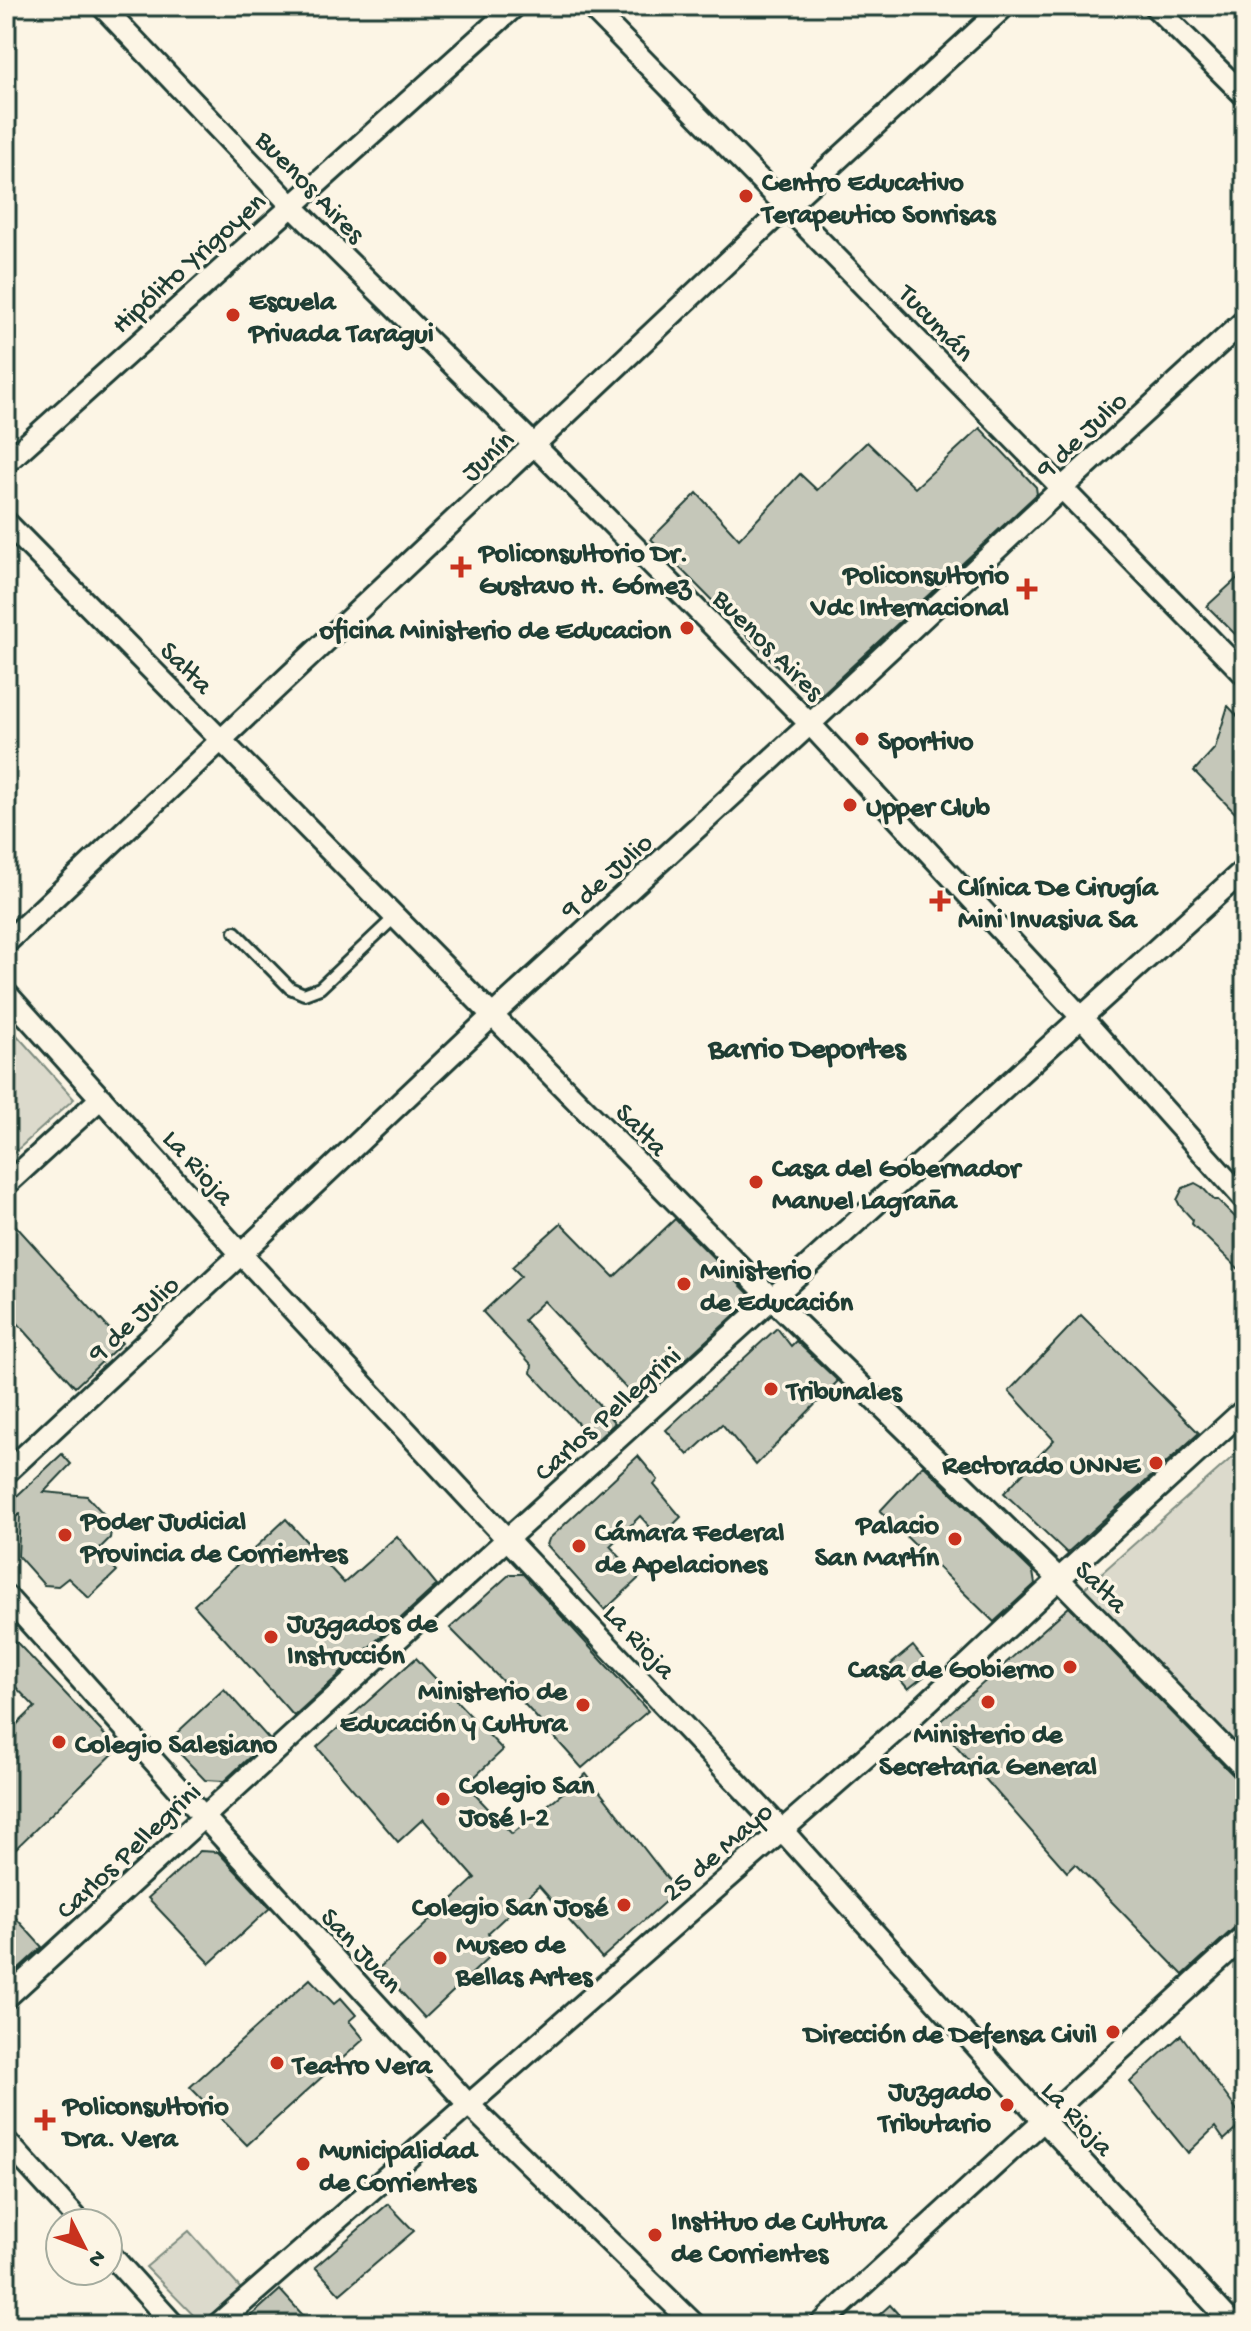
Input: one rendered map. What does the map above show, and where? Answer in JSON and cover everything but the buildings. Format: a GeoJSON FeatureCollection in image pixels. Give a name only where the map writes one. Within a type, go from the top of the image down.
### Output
{"type":"FeatureCollection","features":[{"type":"Feature","properties":{"kind":"street","name":"Buenos Aires"},"geometry":{"type":"LineString","coordinates":[[102,6],[291,205],[810,724],[1082,1018],[1245,1200]]}},
{"type":"Feature","properties":{"kind":"street","name":"Hipólito Yrigoyen"},"geometry":{"type":"LineString","coordinates":[[6,463],[515,6]]}},
{"type":"Feature","properties":{"kind":"street","name":"Tucumán"},"geometry":{"type":"LineString","coordinates":[[590,6],[1245,675]]}},
{"type":"Feature","properties":{"kind":"street","name":"Junín"},"geometry":{"type":"LineString","coordinates":[[6,943],[787,206],[1005,6]]}},
{"type":"Feature","properties":{"kind":"street"},"geometry":{"type":"LineString","coordinates":[[1154,6],[1245,96]]}},
{"type":"Feature","properties":{"kind":"street","name":"9 de Julio"},"geometry":{"type":"LineString","coordinates":[[6,1473],[493,1015],[1245,320]]}},
{"type":"Feature","properties":{"kind":"street","name":"Salta"},"geometry":{"type":"LineString","coordinates":[[6,522],[773,1300],[1059,1579],[1245,1769]]}},
{"type":"Feature","properties":{"kind":"street","name":"Carlos Pellegrini"},"geometry":{"type":"LineString","coordinates":[[6,1998],[1245,869]]}},
{"type":"Feature","properties":{"kind":"street","name":"La Rioja"},"geometry":{"type":"LineString","coordinates":[[6,993],[241,1254],[782,1830],[1043,2120],[1234,2325]]}},
{"type":"Feature","properties":{"kind":"street"},"geometry":{"type":"LineString","coordinates":[[6,1185],[101,1098]]}},
{"type":"Feature","properties":{"kind":"street","name":"25 de Mayo"},"geometry":{"type":"LineString","coordinates":[[217,2325],[914,1715],[1245,1409]]}},
{"type":"Feature","properties":{"kind":"street","name":"San Juan"},"geometry":{"type":"LineString","coordinates":[[6,1596],[469,2105],[695,2325]]}},
{"type":"Feature","properties":{"kind":"street"},"geometry":{"type":"LineString","coordinates":[[820,2325],[1245,1936]]}},
{"type":"Feature","properties":{"kind":"street"},"geometry":{"type":"LineString","coordinates":[[6,2141],[66,2207]]}},
{"type":"Feature","properties":{"kind":"street"},"geometry":{"type":"LineString","coordinates":[[124,2270],[174,2325]]}},
{"type":"Feature","properties":{"kind":"lane"},"geometry":{"type":"LineString","coordinates":[[235,932],[290,988],[304,994],[320,988],[396,916]]}},
{"type":"Feature","properties":{"kind":"shaded area"},"geometry":{"type":"Polygon","coordinates":[[[6,1023],[74,1099],[6,1160],[6,1023]]]}},
{"type":"Feature","properties":{"kind":"shaded area"},"geometry":{"type":"Polygon","coordinates":[[[1245,1446],[1245,1759],[1080,1592],[1245,1446]]]}},
{"type":"Feature","properties":{"kind":"shaded area"},"geometry":{"type":"Polygon","coordinates":[[[189,2231],[241,2289],[201,2323],[146,2267],[189,2231]]]}},
{"type":"Feature","properties":{"kind":"place","name":"Centro Educativo Terapeutico Sonrisas"},"geometry":{"type":"Point","coordinates":[746,196]}},
{"type":"Feature","properties":{"kind":"place","name":"Escuela Privada Taragui"},"geometry":{"type":"Point","coordinates":[233,315]}},
{"type":"Feature","properties":{"kind":"place","name":"Policonsultorio Dr. Gustavo H. Gómez"},"geometry":{"type":"Point","coordinates":[461,567]}},
{"type":"Feature","properties":{"kind":"place","name":"Policonsultorio Vdc Internacional"},"geometry":{"type":"Point","coordinates":[1027,589]}},
{"type":"Feature","properties":{"kind":"place","name":"oficina Ministerio de Educacion"},"geometry":{"type":"Point","coordinates":[687,628]}},
{"type":"Feature","properties":{"kind":"place","name":"Sportivo"},"geometry":{"type":"Point","coordinates":[862,739]}},
{"type":"Feature","properties":{"kind":"place","name":"Upper Club"},"geometry":{"type":"Point","coordinates":[850,805]}},
{"type":"Feature","properties":{"kind":"place","name":"Clínica De Cirugía Mini Invasiva Sa"},"geometry":{"type":"Point","coordinates":[940,901]}},
{"type":"Feature","properties":{"kind":"place","name":"Casa del Gobernador Manuel Lagraña"},"geometry":{"type":"Point","coordinates":[756,1182]}},
{"type":"Feature","properties":{"kind":"place","name":"Ministerio de Educación"},"geometry":{"type":"Point","coordinates":[684,1284]}},
{"type":"Feature","properties":{"kind":"place","name":"Tribunales"},"geometry":{"type":"Point","coordinates":[771,1389]}},
{"type":"Feature","properties":{"kind":"place","name":"Rectorado UNNE"},"geometry":{"type":"Point","coordinates":[1156,1463]}},
{"type":"Feature","properties":{"kind":"place","name":"Poder Judicial Provincia de Corrientes"},"geometry":{"type":"Point","coordinates":[65,1535]}},
{"type":"Feature","properties":{"kind":"place","name":"Palacio San Martín"},"geometry":{"type":"Point","coordinates":[955,1539]}},
{"type":"Feature","properties":{"kind":"place","name":"Cámara Federal de Apelaciones"},"geometry":{"type":"Point","coordinates":[579,1546]}},
{"type":"Feature","properties":{"kind":"place","name":"Juzgados de Instrucción"},"geometry":{"type":"Point","coordinates":[271,1637]}},
{"type":"Feature","properties":{"kind":"place","name":"Casa de Gobierno"},"geometry":{"type":"Point","coordinates":[1070,1667]}},
{"type":"Feature","properties":{"kind":"place","name":"Ministerio de Secretaria General"},"geometry":{"type":"Point","coordinates":[988,1702]}},
{"type":"Feature","properties":{"kind":"place","name":"Ministerio de Educación y Cultura"},"geometry":{"type":"Point","coordinates":[583,1705]}},
{"type":"Feature","properties":{"kind":"place","name":"Colegio Salesiano"},"geometry":{"type":"Point","coordinates":[59,1742]}},
{"type":"Feature","properties":{"kind":"place","name":"Colegio San José I-2"},"geometry":{"type":"Point","coordinates":[443,1799]}},
{"type":"Feature","properties":{"kind":"place","name":"Colegio San José"},"geometry":{"type":"Point","coordinates":[624,1905]}},
{"type":"Feature","properties":{"kind":"place","name":"Museo de Bellas Artes"},"geometry":{"type":"Point","coordinates":[440,1958]}},
{"type":"Feature","properties":{"kind":"place","name":"Dirección de Defensa Civil"},"geometry":{"type":"Point","coordinates":[1113,2032]}},
{"type":"Feature","properties":{"kind":"place","name":"Teatro Vera"},"geometry":{"type":"Point","coordinates":[277,2063]}},
{"type":"Feature","properties":{"kind":"place","name":"Juzgado Tributario"},"geometry":{"type":"Point","coordinates":[1007,2105]}},
{"type":"Feature","properties":{"kind":"place","name":"Policonsultorio Dra. Vera"},"geometry":{"type":"Point","coordinates":[45,2120]}},
{"type":"Feature","properties":{"kind":"place","name":"Municipalidad de Corrientes"},"geometry":{"type":"Point","coordinates":[303,2164]}},
{"type":"Feature","properties":{"kind":"place","name":"Instituo de Cultura de Corrientes"},"geometry":{"type":"Point","coordinates":[655,2235]}},
{"type":"Feature","properties":{"kind":"district","name":"Barrio Deportes"},"geometry":{"type":"Point","coordinates":[807,1047]}}]}
